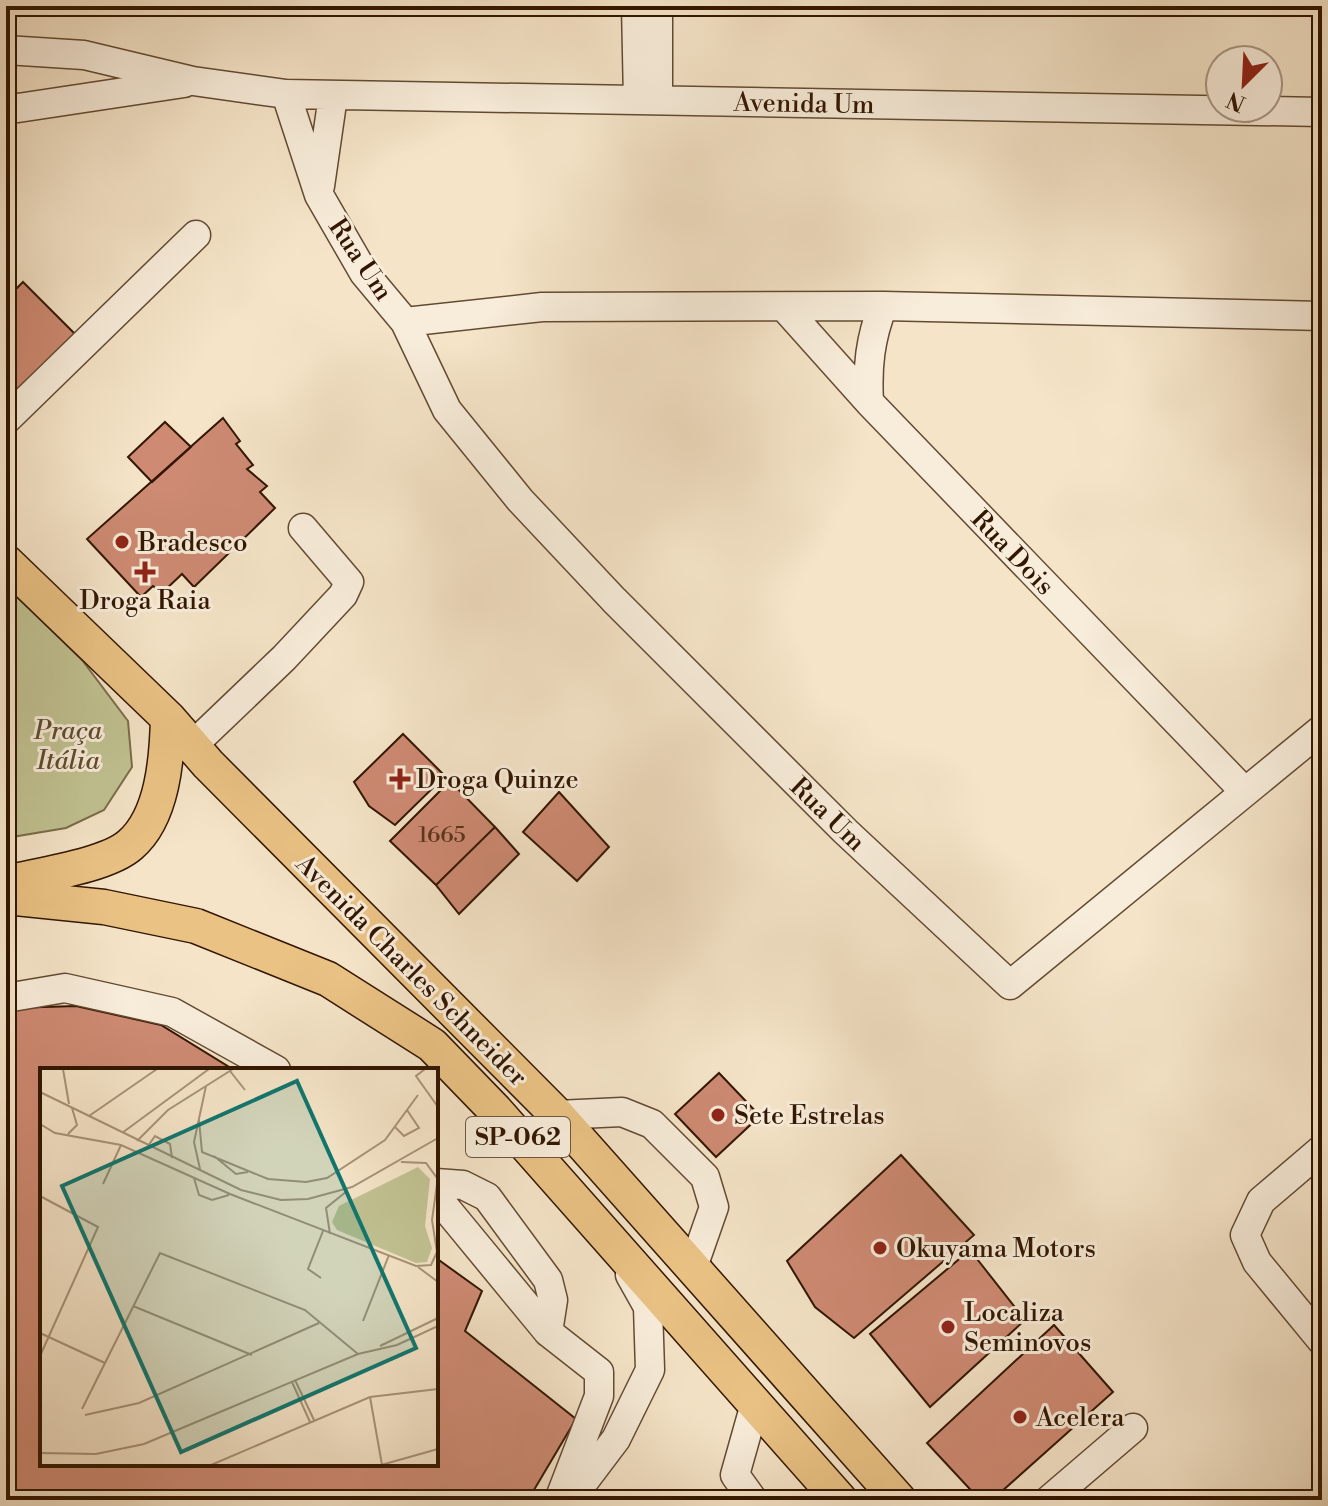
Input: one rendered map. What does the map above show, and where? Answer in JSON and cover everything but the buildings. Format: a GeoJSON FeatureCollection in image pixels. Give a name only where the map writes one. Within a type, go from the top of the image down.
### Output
{"type":"FeatureCollection","features":[{"type":"Feature","properties":{"kind":"main road","name":"Avenida Charles Schneider"},"geometry":{"type":"LineString","coordinates":[[6,562],[168,718],[192,746],[557,1115],[899,1500]]}},
{"type":"Feature","properties":{"kind":"main road"},"geometry":{"type":"LineString","coordinates":[[6,883],[100,860],[130,845],[152,814],[166,765],[168,718]]}},
{"type":"Feature","properties":{"kind":"main road","name":"Avenida Charles Schneider"},"geometry":{"type":"LineString","coordinates":[[6,897],[104,907],[196,926],[328,979],[432,1045],[495,1110],[840,1500]]}},
{"type":"Feature","properties":{"kind":"street"},"geometry":{"type":"LineString","coordinates":[[636,6],[648,100]]}},
{"type":"Feature","properties":{"kind":"street"},"geometry":{"type":"LineString","coordinates":[[648,100],[658,6]]}},
{"type":"Feature","properties":{"kind":"street"},"geometry":{"type":"LineString","coordinates":[[6,50],[84,55],[193,81]]}},
{"type":"Feature","properties":{"kind":"street"},"geometry":{"type":"LineString","coordinates":[[6,107],[112,96],[193,81]]}},
{"type":"Feature","properties":{"kind":"street","name":"Avenida Um"},"geometry":{"type":"LineString","coordinates":[[193,81],[286,94],[333,96],[1322,112]]}},
{"type":"Feature","properties":{"kind":"street","name":"Rua Um"},"geometry":{"type":"LineString","coordinates":[[286,94],[319,195],[364,273],[405,322],[447,410],[520,500],[614,600],[845,831],[1010,985],[1322,729]]}},
{"type":"Feature","properties":{"kind":"street"},"geometry":{"type":"LineString","coordinates":[[319,195],[333,96]]}},
{"type":"Feature","properties":{"kind":"street"},"geometry":{"type":"LineString","coordinates":[[6,420],[196,235]]}},
{"type":"Feature","properties":{"kind":"street"},"geometry":{"type":"LineString","coordinates":[[869,402],[867,371],[870,346],[883,306]]}},
{"type":"Feature","properties":{"kind":"street","name":"Rua Um"},"geometry":{"type":"LineString","coordinates":[[405,322],[542,307],[883,306],[1322,316]]}},
{"type":"Feature","properties":{"kind":"street","name":"Rua Dois"},"geometry":{"type":"LineString","coordinates":[[784,307],[869,402],[1245,792]]}},
{"type":"Feature","properties":{"kind":"street"},"geometry":{"type":"LineString","coordinates":[[192,746],[284,658],[343,595],[349,582],[303,528]]}},
{"type":"Feature","properties":{"kind":"street"},"geometry":{"type":"LineString","coordinates":[[6,998],[65,988],[172,1012],[272,1068]]}},
{"type":"Feature","properties":{"kind":"street"},"geometry":{"type":"LineString","coordinates":[[557,1115],[622,1112],[652,1124],[705,1177],[714,1207],[693,1267]]}},
{"type":"Feature","properties":{"kind":"street"},"geometry":{"type":"LineString","coordinates":[[1322,1149],[1261,1201],[1245,1235],[1257,1262],[1322,1341]]}},
{"type":"Feature","properties":{"kind":"street"},"geometry":{"type":"LineString","coordinates":[[438,1183],[463,1185],[487,1197],[548,1280],[553,1300],[548,1332]]}},
{"type":"Feature","properties":{"kind":"street"},"geometry":{"type":"LineString","coordinates":[[438,1198],[548,1332],[599,1372],[599,1396],[559,1500]]}},
{"type":"Feature","properties":{"kind":"street"},"geometry":{"type":"LineString","coordinates":[[570,1500],[616,1439],[650,1370],[648,1307],[607,1237]]}},
{"type":"Feature","properties":{"kind":"street"},"geometry":{"type":"LineString","coordinates":[[753,1500],[735,1475],[755,1404]]}},
{"type":"Feature","properties":{"kind":"street"},"geometry":{"type":"LineString","coordinates":[[1049,1500],[1133,1428]]}},
{"type":"Feature","properties":{"kind":"green space","name":"Praça Itália"},"geometry":{"type":"Polygon","coordinates":[[[6,586],[82,660],[128,721],[132,767],[104,810],[66,828],[6,838],[6,586]]]}},
{"type":"Feature","properties":{"kind":"place","name":"Bradesco"},"geometry":{"type":"Point","coordinates":[122,542]}},
{"type":"Feature","properties":{"kind":"place","name":"Droga Raia"},"geometry":{"type":"Point","coordinates":[145,572]}},
{"type":"Feature","properties":{"kind":"place","name":"Droga Quinze"},"geometry":{"type":"Point","coordinates":[400,779]}},
{"type":"Feature","properties":{"kind":"place","name":"Sete Estrelas"},"geometry":{"type":"Point","coordinates":[718,1115]}},
{"type":"Feature","properties":{"kind":"place","name":"Okuyama Motors"},"geometry":{"type":"Point","coordinates":[880,1248]}},
{"type":"Feature","properties":{"kind":"place","name":"Localiza Seminovos"},"geometry":{"type":"Point","coordinates":[948,1327]}},
{"type":"Feature","properties":{"kind":"place","name":"Acelera"},"geometry":{"type":"Point","coordinates":[1020,1417]}}]}
